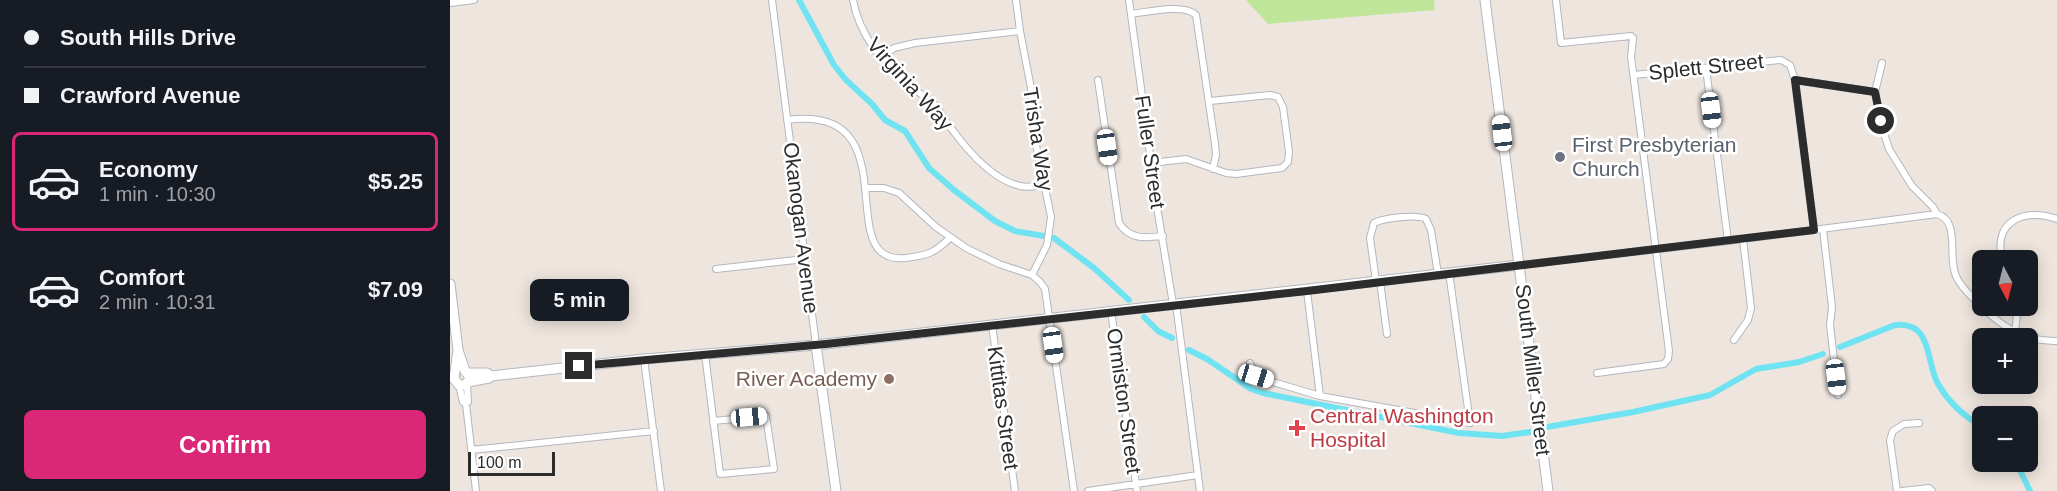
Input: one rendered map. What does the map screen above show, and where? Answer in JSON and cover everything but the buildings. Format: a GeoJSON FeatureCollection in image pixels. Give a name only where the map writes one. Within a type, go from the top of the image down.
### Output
{"type":"FeatureCollection","features":[{"type":"Feature","properties":{"kind":"street"},"geometry":{"type":"LineString","coordinates":[[450,3],[474,0]]}},
{"type":"Feature","properties":{"kind":"street","name":"Okanogan Avenue"},"geometry":{"type":"LineString","coordinates":[[772,0],[836,491]]}},
{"type":"Feature","properties":{"kind":"street","name":"Virginia Way"},"geometry":{"type":"LineString","coordinates":[[853,0],[855,13],[866,37],[881,57],[903,81],[933,103],[958,137],[990,170],[1018,186],[1043,185]]}},
{"type":"Feature","properties":{"kind":"street","name":"Trisha Way"},"geometry":{"type":"LineString","coordinates":[[1016,0],[1031,88],[1035,135],[1043,185],[1049,206],[1050,230],[1047,245],[1032,275]]}},
{"type":"Feature","properties":{"kind":"street","name":"Fuller Street"},"geometry":{"type":"LineString","coordinates":[[1130,0],[1151,163],[1174,304],[1200,491]]}},
{"type":"Feature","properties":{"kind":"street","name":"South Miller Street"},"geometry":{"type":"LineString","coordinates":[[1485,0],[1548,491]]}},
{"type":"Feature","properties":{"kind":"street"},"geometry":{"type":"LineString","coordinates":[[1556,0],[1561,43],[1631,36],[1631,57],[1656,249],[1668,359],[1664,364],[1597,373]]}},
{"type":"Feature","properties":{"kind":"street"},"geometry":{"type":"LineString","coordinates":[[1131,14],[1181,9],[1191,10],[1196,15],[1216,150],[1213,169]]}},
{"type":"Feature","properties":{"kind":"street"},"geometry":{"type":"LineString","coordinates":[[881,57],[894,48],[915,43],[1020,31]]}},
{"type":"Feature","properties":{"kind":"street","name":"Splett Street"},"geometry":{"type":"LineString","coordinates":[[1634,75],[1781,60],[1790,65],[1795,80],[1875,92]]}},
{"type":"Feature","properties":{"kind":"street"},"geometry":{"type":"LineString","coordinates":[[1882,63],[1875,92],[1882,129],[1894,159],[1912,186],[1937,214]]}},
{"type":"Feature","properties":{"kind":"street"},"geometry":{"type":"LineString","coordinates":[[1706,68],[1728,241]]}},
{"type":"Feature","properties":{"kind":"street"},"geometry":{"type":"LineString","coordinates":[[1098,80],[1119,223],[1127,233],[1137,237],[1163,236]]}},
{"type":"Feature","properties":{"kind":"street"},"geometry":{"type":"LineString","coordinates":[[1795,80],[1814,230]]}},
{"type":"Feature","properties":{"kind":"street"},"geometry":{"type":"LineString","coordinates":[[1151,163],[1186,159],[1230,174],[1278,169],[1284,166],[1289,159],[1283,107],[1278,97],[1270,95],[1210,101]]}},
{"type":"Feature","properties":{"kind":"street"},"geometry":{"type":"LineString","coordinates":[[787,120],[808,117],[823,120],[851,138],[860,156],[872,242],[885,256],[900,258],[924,255],[937,251],[950,238]]}},
{"type":"Feature","properties":{"kind":"street"},"geometry":{"type":"LineString","coordinates":[[865,188],[884,188],[899,193],[920,214],[950,238],[985,258],[1032,275],[1045,289],[1074,491]]}},
{"type":"Feature","properties":{"kind":"street"},"geometry":{"type":"LineString","coordinates":[[459,379],[489,378],[644,359],[816,345],[1307,291],[1438,273],[1728,241],[1937,214],[1950,224],[1953,268],[1959,282],[1997,322],[2008,328]]}},
{"type":"Feature","properties":{"kind":"street"},"geometry":{"type":"LineString","coordinates":[[2001,250],[2000,241],[2004,231],[2021,217],[2031,214],[2057,219]]}},
{"type":"Feature","properties":{"kind":"street"},"geometry":{"type":"LineString","coordinates":[[1388,334],[1370,231],[1374,223],[1418,216],[1426,219],[1431,230],[1438,273]]}},
{"type":"Feature","properties":{"kind":"street"},"geometry":{"type":"LineString","coordinates":[[1823,229],[1832,308],[1830,325],[1839,395]]}},
{"type":"Feature","properties":{"kind":"street"},"geometry":{"type":"LineString","coordinates":[[1734,340],[1748,320],[1751,308],[1743,239]]}},
{"type":"Feature","properties":{"kind":"street"},"geometry":{"type":"LineString","coordinates":[[716,269],[805,259]]}},
{"type":"Feature","properties":{"kind":"street"},"geometry":{"type":"LineString","coordinates":[[1250,363],[1256,376],[1320,396],[1470,423],[1449,272]]}},
{"type":"Feature","properties":{"kind":"street"},"geometry":{"type":"LineString","coordinates":[[450,285],[459,379],[468,402],[466,404],[476,491]]}},
{"type":"Feature","properties":{"kind":"street"},"geometry":{"type":"LineString","coordinates":[[1307,291],[1320,396]]}},
{"type":"Feature","properties":{"kind":"street","name":"Ormiston Street"},"geometry":{"type":"LineString","coordinates":[[1111,311],[1137,491]]}},
{"type":"Feature","properties":{"kind":"street","name":"Kittitas Street"},"geometry":{"type":"LineString","coordinates":[[992,325],[1014,491]]}},
{"type":"Feature","properties":{"kind":"street"},"geometry":{"type":"LineString","coordinates":[[2038,340],[2057,341]]}},
{"type":"Feature","properties":{"kind":"street"},"geometry":{"type":"LineString","coordinates":[[705,354],[713,420],[720,474],[774,469],[766,416],[713,420]]}},
{"type":"Feature","properties":{"kind":"street"},"geometry":{"type":"LineString","coordinates":[[644,359],[661,491]]}},
{"type":"Feature","properties":{"kind":"street"},"geometry":{"type":"LineString","coordinates":[[1897,491],[1890,440],[1893,431],[1904,424],[1919,423]]}},
{"type":"Feature","properties":{"kind":"street"},"geometry":{"type":"LineString","coordinates":[[471,450],[654,431]]}},
{"type":"Feature","properties":{"kind":"street"},"geometry":{"type":"LineString","coordinates":[[1088,491],[1198,475]]}},
{"type":"Feature","properties":{"kind":"street"},"geometry":{"type":"LineString","coordinates":[[1902,491],[1929,488],[1932,491]]}},
{"type":"Feature","properties":{"kind":"green space"},"geometry":{"type":"Polygon","coordinates":[[[1246,0],[1434,0],[1435,10],[1268,24],[1246,0]]]}},
{"type":"Feature","properties":{"kind":"waterway"},"geometry":{"type":"LineString","coordinates":[[799,0],[834,65],[885,120],[905,131],[929,168],[995,221],[1015,231],[1044,236]]}},
{"type":"Feature","properties":{"kind":"waterway"},"geometry":{"type":"LineString","coordinates":[[1054,238],[1094,268],[1129,300]]}},
{"type":"Feature","properties":{"kind":"waterway"},"geometry":{"type":"LineString","coordinates":[[1144,317],[1158,331],[1172,338]]}},
{"type":"Feature","properties":{"kind":"waterway"},"geometry":{"type":"LineString","coordinates":[[1840,347],[1895,325],[1907,325],[1916,329],[1926,344],[1941,389],[1957,408],[1972,420]]}},
{"type":"Feature","properties":{"kind":"waterway"},"geometry":{"type":"LineString","coordinates":[[1189,350],[1207,359],[1251,389],[1263,393],[1459,433],[1502,436],[1530,432]]}},
{"type":"Feature","properties":{"kind":"waterway"},"geometry":{"type":"LineString","coordinates":[[1547,427],[1633,412],[1710,395],[1756,369],[1799,362],[1823,354]]}},
{"type":"Feature","properties":{"kind":"waterway"},"geometry":{"type":"LineString","coordinates":[[2021,472],[2030,491]]}},
{"type":"Feature","properties":{"kind":"place","name":"First Presbyterian Church"},"geometry":{"type":"Point","coordinates":[1560,157]}},
{"type":"Feature","properties":{"kind":"place","name":"River Academy"},"geometry":{"type":"Point","coordinates":[889,379]}},
{"type":"Feature","properties":{"kind":"place","name":"Central Washington Hospital"},"geometry":{"type":"Point","coordinates":[1297,428]}},
{"type":"Feature","properties":{"kind":"route"},"geometry":{"type":"LineString","coordinates":[[579,366],[826,344],[1307,291],[1438,273],[1814,230],[1795,80],[1875,92],[1881,121]]}}]}
